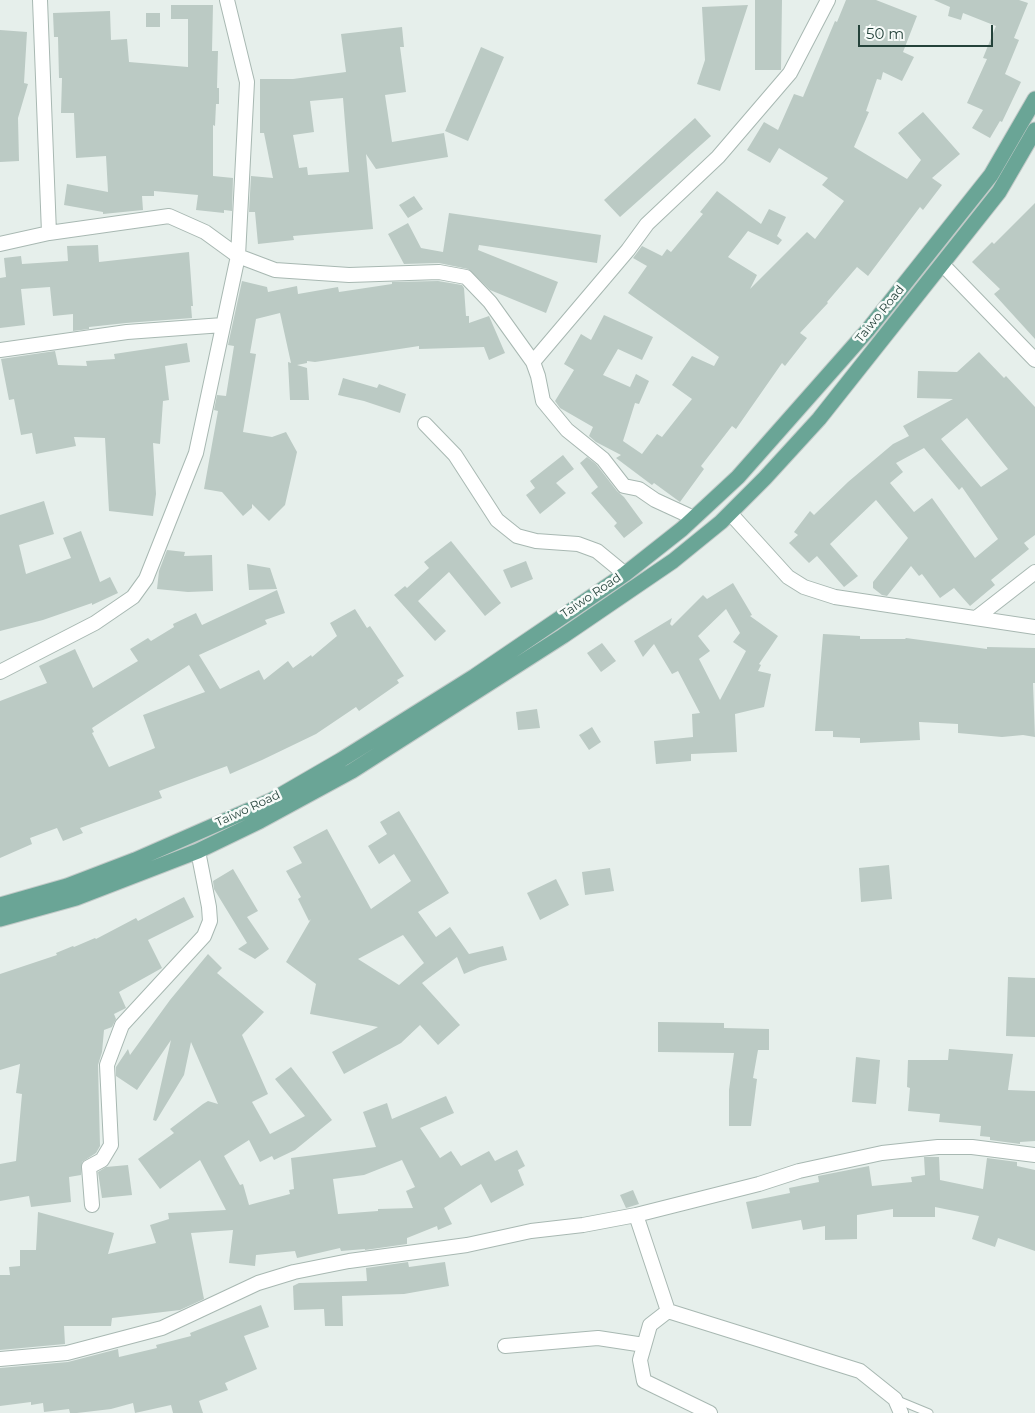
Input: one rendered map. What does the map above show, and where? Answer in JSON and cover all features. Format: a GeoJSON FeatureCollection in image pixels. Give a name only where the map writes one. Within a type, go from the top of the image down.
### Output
{"type":"FeatureCollection","features":[{"type":"Feature","properties":{"kind":"main road","name":"Taiwo Road"},"geometry":{"type":"LineString","coordinates":[[0,905],[67,886],[135,860],[272,800],[341,760],[475,676],[625,574],[682,529],[738,477],[867,331],[990,175],[1035,99]]}},
{"type":"Feature","properties":{"kind":"main road","name":"Taiwo Road"},"geometry":{"type":"LineString","coordinates":[[0,919],[76,898],[198,851],[260,821],[352,771],[563,636],[673,561],[730,513],[820,419],[999,192],[1035,130]]}},
{"type":"Feature","properties":{"kind":"street"},"geometry":{"type":"LineString","coordinates":[[40,0],[49,233]]}},
{"type":"Feature","properties":{"kind":"street"},"geometry":{"type":"LineString","coordinates":[[0,672],[95,623],[133,597],[146,579],[196,453],[238,256],[247,82],[227,0]]}},
{"type":"Feature","properties":{"kind":"street"},"geometry":{"type":"LineString","coordinates":[[533,362],[628,250],[647,224],[718,157],[790,73],[828,0]]}},
{"type":"Feature","properties":{"kind":"street"},"geometry":{"type":"LineString","coordinates":[[0,244],[49,233],[169,216],[205,232],[238,256],[275,270],[349,275],[439,272],[466,278],[490,302],[533,362],[543,401],[566,430],[602,459],[624,486],[639,489],[655,500],[694,518]]}},
{"type":"Feature","properties":{"kind":"street"},"geometry":{"type":"LineString","coordinates":[[942,264],[1035,360]]}},
{"type":"Feature","properties":{"kind":"street"},"geometry":{"type":"LineString","coordinates":[[0,350],[127,332],[223,325]]}},
{"type":"Feature","properties":{"kind":"street"},"geometry":{"type":"LineString","coordinates":[[425,424],[456,455],[497,520],[516,536],[536,542],[578,544],[597,551],[625,574]]}},
{"type":"Feature","properties":{"kind":"street"},"geometry":{"type":"LineString","coordinates":[[730,513],[788,577],[804,587],[835,597],[1035,627]]}},
{"type":"Feature","properties":{"kind":"street"},"geometry":{"type":"LineString","coordinates":[[976,618],[1035,572]]}},
{"type":"Feature","properties":{"kind":"street"},"geometry":{"type":"LineString","coordinates":[[92,1204],[89,1167],[102,1160],[111,1145],[107,1065],[122,1025],[204,936],[210,920],[198,851]]}},
{"type":"Feature","properties":{"kind":"street"},"geometry":{"type":"LineString","coordinates":[[0,1359],[67,1353],[162,1328],[258,1283],[294,1272],[348,1261],[467,1245],[531,1231],[583,1225],[636,1215],[759,1184],[799,1171],[882,1153],[938,1147],[972,1147],[1035,1155]]}},
{"type":"Feature","properties":{"kind":"street"},"geometry":{"type":"LineString","coordinates":[[636,1215],[668,1311]]}},
{"type":"Feature","properties":{"kind":"street"},"geometry":{"type":"LineString","coordinates":[[668,1311],[650,1324],[640,1360],[644,1381],[710,1413]]}},
{"type":"Feature","properties":{"kind":"street"},"geometry":{"type":"LineString","coordinates":[[668,1311],[860,1371],[895,1399],[901,1413]]}},
{"type":"Feature","properties":{"kind":"street"},"geometry":{"type":"LineString","coordinates":[[505,1346],[598,1338],[644,1345]]}},
{"type":"Feature","properties":{"kind":"lane"},"geometry":{"type":"LineString","coordinates":[[895,1399],[929,1413]]}},
{"type":"Feature","properties":{"kind":"building"},"geometry":{"type":"Polygon","coordinates":[[[755,0],[782,0],[781,70],[755,70],[755,0]]]}},
{"type":"Feature","properties":{"kind":"building"},"geometry":{"type":"Polygon","coordinates":[[[846,0],[876,0],[917,16],[903,52],[914,57],[902,81],[883,72],[881,80],[877,79],[866,111],[869,112],[854,147],[907,179],[921,160],[898,133],[923,112],[960,154],[932,178],[942,185],[923,210],[920,207],[868,276],[857,267],[828,303],[800,333],[807,338],[785,366],[782,363],[736,429],[732,426],[701,466],[704,469],[680,502],[654,483],[652,485],[616,458],[621,455],[596,442],[589,436],[593,427],[560,408],[555,401],[574,370],[564,364],[581,334],[591,340],[604,315],[653,337],[642,360],[618,349],[603,375],[630,387],[636,374],[649,381],[639,404],[635,403],[623,441],[642,454],[657,434],[662,437],[692,399],[672,385],[692,356],[714,366],[719,357],[628,293],[647,266],[633,258],[642,246],[662,256],[667,249],[671,252],[703,214],[700,212],[717,191],[761,224],[769,209],[786,217],[777,236],[782,240],[778,245],[748,231],[728,257],[757,275],[750,289],[807,232],[815,239],[844,201],[822,185],[828,178],[779,148],[770,163],[747,150],[764,122],[778,130],[794,94],[803,97],[835,21],[837,22],[846,0]]]}},
{"type":"Feature","properties":{"kind":"building"},"geometry":{"type":"Polygon","coordinates":[[[934,0],[1019,0],[1028,3],[1014,38],[1019,40],[1005,74],[1021,82],[1002,122],[1000,121],[990,138],[972,128],[983,110],[967,103],[987,59],[983,58],[996,26],[963,13],[961,20],[948,16],[950,7],[934,0]]]}},
{"type":"Feature","properties":{"kind":"building"},"geometry":{"type":"Polygon","coordinates":[[[171,5],[213,5],[212,51],[218,51],[217,88],[219,88],[219,104],[216,104],[215,126],[213,125],[213,176],[233,178],[232,211],[224,210],[224,213],[196,210],[198,195],[154,191],[154,196],[142,196],[143,210],[103,214],[103,212],[64,205],[67,184],[108,192],[106,156],[76,158],[74,113],[61,113],[62,78],[59,78],[58,37],[54,37],[53,13],[110,11],[111,40],[127,39],[129,62],[188,67],[188,19],[171,19],[171,5]]]}},
{"type":"Feature","properties":{"kind":"building"},"geometry":{"type":"Polygon","coordinates":[[[748,5],[720,91],[697,84],[705,60],[702,7],[748,5]]]}},
{"type":"Feature","properties":{"kind":"building"},"geometry":{"type":"Polygon","coordinates":[[[146,13],[160,13],[160,27],[146,27],[146,13]]]}},
{"type":"Feature","properties":{"kind":"building"},"geometry":{"type":"Polygon","coordinates":[[[402,27],[404,47],[400,47],[406,92],[385,95],[392,142],[444,133],[448,157],[376,169],[366,154],[373,229],[293,236],[294,240],[258,244],[255,212],[249,212],[251,176],[273,178],[264,133],[260,133],[260,79],[293,79],[346,72],[341,34],[402,27]],[[343,98],[310,101],[314,132],[293,135],[299,168],[307,167],[308,175],[349,172],[343,98]]]}},
{"type":"Feature","properties":{"kind":"building"},"geometry":{"type":"Polygon","coordinates":[[[0,30],[27,32],[24,83],[28,84],[18,118],[19,161],[0,162],[0,30]]]}},
{"type":"Feature","properties":{"kind":"building"},"geometry":{"type":"Polygon","coordinates":[[[481,47],[504,57],[468,141],[445,131],[481,47]]]}},
{"type":"Feature","properties":{"kind":"building"},"geometry":{"type":"Polygon","coordinates":[[[695,118],[711,136],[620,217],[604,200],[695,118]]]}},
{"type":"Feature","properties":{"kind":"building"},"geometry":{"type":"Polygon","coordinates":[[[414,196],[423,209],[408,218],[399,205],[414,196]]]}},
{"type":"Feature","properties":{"kind":"building"},"geometry":{"type":"Polygon","coordinates":[[[1035,203],[1035,339],[994,294],[1000,289],[972,262],[992,242],[994,244],[1035,203]]]}},
{"type":"Feature","properties":{"kind":"building"},"geometry":{"type":"Polygon","coordinates":[[[449,213],[601,235],[597,263],[479,245],[478,250],[558,282],[546,313],[490,290],[468,269],[439,263],[404,264],[388,234],[408,223],[421,248],[443,252],[449,213]]]}},
{"type":"Feature","properties":{"kind":"building"},"geometry":{"type":"Polygon","coordinates":[[[98,245],[99,262],[189,252],[193,306],[191,306],[192,318],[89,327],[89,329],[73,331],[73,314],[53,316],[50,287],[21,289],[25,325],[0,328],[0,278],[6,277],[4,258],[21,256],[22,264],[68,261],[67,246],[98,245]]]}},
{"type":"Feature","properties":{"kind":"building"},"geometry":{"type":"Polygon","coordinates":[[[242,281],[267,287],[268,292],[297,286],[298,294],[338,287],[339,292],[392,284],[392,282],[438,281],[462,285],[464,288],[466,316],[469,316],[469,323],[489,316],[505,353],[489,360],[484,347],[419,349],[419,346],[315,362],[307,361],[307,363],[297,365],[307,368],[309,400],[290,400],[288,362],[291,363],[280,313],[256,319],[250,353],[256,354],[243,432],[272,437],[286,432],[297,452],[285,505],[269,521],[252,504],[252,508],[243,516],[222,492],[204,489],[218,411],[214,410],[217,395],[226,396],[234,346],[228,345],[242,281]]]}},
{"type":"Feature","properties":{"kind":"building"},"geometry":{"type":"Polygon","coordinates":[[[187,343],[190,362],[165,366],[169,400],[163,401],[160,444],[153,443],[156,494],[153,516],[109,511],[105,438],[74,437],[76,446],[36,454],[32,433],[21,435],[14,399],[9,400],[1,359],[55,351],[58,365],[87,366],[86,361],[115,359],[114,354],[187,343]]]}},
{"type":"Feature","properties":{"kind":"building"},"geometry":{"type":"Polygon","coordinates":[[[979,352],[1004,378],[1006,376],[1035,407],[1035,535],[1024,543],[1029,549],[991,580],[995,585],[970,606],[954,588],[940,598],[922,574],[919,576],[911,566],[887,596],[882,595],[873,588],[873,582],[908,538],[876,500],[830,544],[858,576],[844,587],[817,556],[809,563],[789,543],[798,535],[794,532],[810,511],[814,515],[848,482],[893,444],[909,436],[903,426],[953,399],[917,398],[918,371],[957,372],[979,352]],[[967,418],[941,439],[981,487],[1008,469],[967,418]],[[924,448],[896,463],[903,472],[890,483],[914,512],[932,498],[975,558],[998,539],[962,487],[959,490],[924,448]]]}},
{"type":"Feature","properties":{"kind":"building"},"geometry":{"type":"Polygon","coordinates":[[[343,378],[377,388],[379,384],[406,394],[400,413],[338,395],[343,378]]]}},
{"type":"Feature","properties":{"kind":"building"},"geometry":{"type":"Polygon","coordinates":[[[563,455],[574,469],[556,483],[566,493],[540,514],[526,495],[535,488],[530,481],[563,455]]]}},
{"type":"Feature","properties":{"kind":"building"},"geometry":{"type":"Polygon","coordinates":[[[587,457],[596,464],[624,497],[643,523],[624,538],[614,526],[617,523],[591,493],[598,487],[580,463],[587,457]]]}},
{"type":"Feature","properties":{"kind":"building"},"geometry":{"type":"Polygon","coordinates":[[[44,501],[54,534],[19,545],[26,574],[71,558],[63,538],[81,531],[100,582],[110,577],[118,593],[92,605],[92,603],[43,620],[0,631],[0,515],[44,501]]]}},
{"type":"Feature","properties":{"kind":"building"},"geometry":{"type":"Polygon","coordinates":[[[451,541],[501,603],[485,616],[449,572],[418,601],[446,631],[435,641],[394,595],[405,586],[407,588],[429,568],[424,562],[451,541]]]}},
{"type":"Feature","properties":{"kind":"building"},"geometry":{"type":"Polygon","coordinates":[[[167,550],[185,552],[184,556],[212,555],[213,591],[188,592],[157,589],[159,571],[167,550]]]}},
{"type":"Feature","properties":{"kind":"building"},"geometry":{"type":"Polygon","coordinates":[[[526,561],[533,579],[511,588],[503,570],[526,561]]]}},
{"type":"Feature","properties":{"kind":"building"},"geometry":{"type":"Polygon","coordinates":[[[247,564],[270,568],[277,589],[249,590],[247,564]]]}},
{"type":"Feature","properties":{"kind":"building"},"geometry":{"type":"Polygon","coordinates":[[[733,583],[752,615],[750,616],[778,636],[759,664],[761,665],[758,671],[771,674],[764,707],[735,714],[737,752],[691,754],[691,761],[656,764],[654,741],[693,737],[692,714],[700,713],[678,671],[672,674],[654,644],[643,657],[634,641],[672,618],[670,624],[672,626],[703,595],[707,599],[733,583]],[[726,609],[698,636],[710,651],[699,659],[720,700],[746,651],[733,642],[740,633],[726,609]]]}},
{"type":"Feature","properties":{"kind":"building"},"geometry":{"type":"Polygon","coordinates":[[[277,590],[285,613],[265,620],[267,624],[199,655],[220,689],[259,670],[264,680],[288,661],[293,668],[311,655],[312,657],[337,636],[330,623],[355,609],[367,628],[370,626],[404,676],[397,680],[399,683],[359,711],[356,707],[316,734],[262,760],[230,774],[227,766],[159,791],[162,798],[80,828],[83,833],[63,841],[57,828],[30,838],[32,844],[0,858],[0,701],[47,683],[39,666],[75,649],[93,688],[138,661],[130,649],[148,638],[151,641],[174,627],[173,624],[196,613],[202,625],[277,590]],[[189,665],[92,728],[94,732],[92,733],[109,767],[155,748],[143,715],[205,692],[189,665]]]}},
{"type":"Feature","properties":{"kind":"building"},"geometry":{"type":"Polygon","coordinates":[[[823,634],[860,636],[860,639],[906,638],[987,649],[987,647],[1035,648],[1035,683],[1033,683],[1035,737],[1023,735],[1002,737],[958,733],[958,724],[919,722],[920,740],[860,743],[860,738],[833,737],[833,731],[815,731],[823,634]]]}},
{"type":"Feature","properties":{"kind":"building"},"geometry":{"type":"Polygon","coordinates":[[[602,643],[616,661],[601,672],[587,653],[602,643]]]}},
{"type":"Feature","properties":{"kind":"building"},"geometry":{"type":"Polygon","coordinates":[[[537,709],[540,728],[518,730],[516,712],[537,709]]]}},
{"type":"Feature","properties":{"kind":"building"},"geometry":{"type":"Polygon","coordinates":[[[592,727],[601,742],[589,750],[579,735],[592,727]]]}},
{"type":"Feature","properties":{"kind":"building"},"geometry":{"type":"Polygon","coordinates":[[[399,811],[449,893],[418,912],[436,937],[450,927],[469,954],[503,946],[507,960],[480,967],[464,974],[457,957],[422,983],[460,1025],[438,1045],[420,1025],[401,1043],[344,1074],[332,1052],[378,1027],[310,1014],[316,984],[286,962],[311,919],[309,921],[298,899],[301,897],[286,871],[302,863],[293,847],[327,829],[371,909],[411,881],[394,854],[379,864],[368,846],[387,834],[380,822],[399,811]],[[403,935],[358,959],[399,985],[424,963],[403,935]]]}},
{"type":"Feature","properties":{"kind":"building"},"geometry":{"type":"Polygon","coordinates":[[[889,865],[892,899],[861,902],[859,868],[889,865]]]}},
{"type":"Feature","properties":{"kind":"building"},"geometry":{"type":"Polygon","coordinates":[[[610,868],[614,891],[585,895],[582,872],[610,868]]]}},
{"type":"Feature","properties":{"kind":"building"},"geometry":{"type":"Polygon","coordinates":[[[233,869],[258,911],[247,917],[269,949],[255,959],[238,949],[247,943],[214,889],[213,881],[233,869]]]}},
{"type":"Feature","properties":{"kind":"building"},"geometry":{"type":"Polygon","coordinates":[[[556,879],[569,905],[540,920],[527,893],[556,879]]]}},
{"type":"Feature","properties":{"kind":"building"},"geometry":{"type":"Polygon","coordinates":[[[184,897],[194,917],[148,940],[162,968],[119,992],[126,1008],[114,1014],[116,1019],[112,1027],[104,1030],[102,1052],[98,1065],[100,1146],[96,1153],[82,1162],[81,1175],[69,1177],[71,1202],[31,1207],[29,1196],[0,1201],[0,1164],[16,1161],[22,1094],[16,1093],[20,1064],[0,1070],[0,974],[57,955],[56,953],[73,946],[96,939],[136,918],[138,921],[184,897]]]}},
{"type":"Feature","properties":{"kind":"building"},"geometry":{"type":"Polygon","coordinates":[[[208,954],[222,968],[217,973],[264,1012],[242,1035],[268,1094],[252,1102],[270,1134],[305,1116],[275,1079],[291,1067],[332,1120],[295,1150],[274,1160],[272,1156],[260,1162],[249,1140],[224,1156],[240,1185],[243,1184],[249,1205],[290,1194],[289,1190],[294,1189],[291,1158],[376,1147],[363,1112],[387,1103],[392,1119],[446,1096],[454,1113],[420,1128],[440,1158],[451,1151],[461,1166],[489,1151],[495,1161],[517,1150],[525,1166],[518,1170],[524,1185],[491,1203],[481,1184],[444,1208],[452,1224],[438,1230],[437,1226],[407,1238],[407,1244],[365,1250],[341,1251],[340,1248],[297,1258],[295,1251],[256,1255],[255,1266],[229,1263],[233,1230],[191,1233],[204,1299],[180,1310],[112,1318],[111,1326],[64,1326],[65,1344],[0,1350],[0,1275],[10,1275],[9,1267],[20,1266],[20,1250],[36,1250],[38,1212],[114,1233],[108,1254],[156,1243],[150,1225],[169,1219],[168,1213],[226,1210],[200,1160],[160,1189],[138,1159],[174,1133],[170,1129],[203,1104],[208,1101],[218,1104],[191,1042],[184,1075],[156,1121],[153,1120],[171,1040],[137,1090],[116,1076],[116,1067],[128,1049],[130,1055],[170,1000],[208,954]],[[402,1160],[364,1175],[333,1179],[338,1214],[378,1211],[378,1209],[413,1208],[406,1191],[415,1187],[402,1160]]]}},
{"type":"Feature","properties":{"kind":"building"},"geometry":{"type":"Polygon","coordinates":[[[1008,977],[1035,978],[1035,1037],[1006,1036],[1008,977]]]}},
{"type":"Feature","properties":{"kind":"building"},"geometry":{"type":"Polygon","coordinates":[[[658,1022],[724,1023],[724,1028],[769,1029],[769,1050],[758,1050],[753,1078],[757,1079],[751,1126],[729,1126],[729,1090],[734,1053],[658,1052],[658,1022]]]}},
{"type":"Feature","properties":{"kind":"building"},"geometry":{"type":"Polygon","coordinates":[[[949,1049],[1013,1054],[1008,1090],[1035,1091],[1035,1141],[1020,1142],[1020,1144],[990,1140],[990,1137],[980,1136],[981,1126],[939,1122],[940,1114],[908,1111],[910,1088],[907,1087],[908,1060],[948,1060],[949,1049]]]}},
{"type":"Feature","properties":{"kind":"building"},"geometry":{"type":"Polygon","coordinates":[[[856,1057],[880,1060],[876,1104],[852,1102],[856,1057]]]}},
{"type":"Feature","properties":{"kind":"building"},"geometry":{"type":"Polygon","coordinates":[[[924,1157],[939,1157],[940,1180],[983,1189],[987,1158],[1017,1162],[1017,1166],[1035,1170],[1035,1251],[998,1238],[995,1247],[972,1239],[979,1216],[935,1207],[935,1217],[893,1217],[893,1209],[857,1215],[857,1239],[825,1240],[825,1226],[803,1230],[801,1220],[752,1229],[746,1202],[790,1193],[789,1188],[819,1182],[818,1176],[869,1166],[872,1186],[912,1182],[911,1177],[925,1175],[924,1157]]]}},
{"type":"Feature","properties":{"kind":"building"},"geometry":{"type":"Polygon","coordinates":[[[128,1165],[132,1195],[102,1198],[98,1172],[106,1167],[128,1165]]]}},
{"type":"Feature","properties":{"kind":"building"},"geometry":{"type":"Polygon","coordinates":[[[633,1190],[639,1204],[626,1208],[620,1195],[633,1190]]]}},
{"type":"Feature","properties":{"kind":"building"},"geometry":{"type":"Polygon","coordinates":[[[408,1262],[409,1267],[445,1262],[449,1286],[404,1294],[342,1296],[343,1326],[325,1326],[324,1309],[294,1310],[293,1286],[299,1283],[367,1281],[366,1268],[408,1262]]]}},
{"type":"Feature","properties":{"kind":"building"},"geometry":{"type":"Polygon","coordinates":[[[261,1305],[269,1327],[244,1336],[257,1369],[225,1383],[228,1390],[199,1401],[203,1413],[173,1413],[171,1405],[135,1413],[133,1403],[111,1409],[77,1413],[70,1413],[69,1409],[44,1412],[43,1403],[31,1405],[31,1402],[0,1406],[0,1368],[68,1362],[118,1349],[119,1357],[157,1348],[156,1345],[191,1336],[190,1333],[261,1305]]]}}]}
